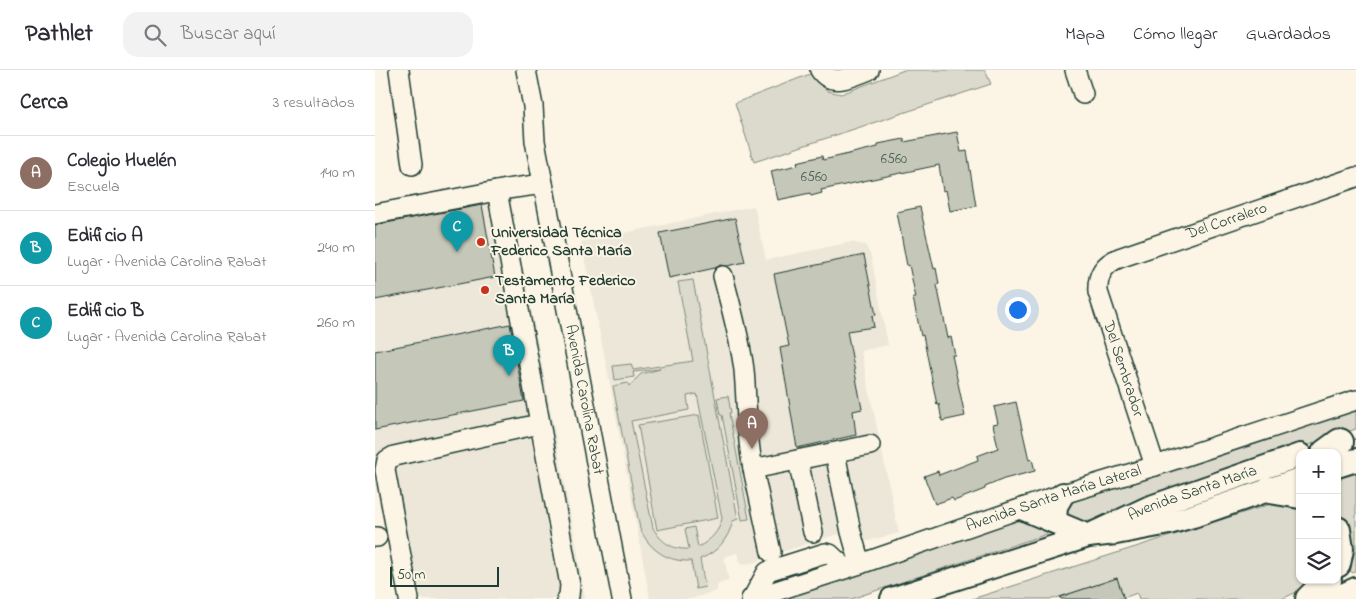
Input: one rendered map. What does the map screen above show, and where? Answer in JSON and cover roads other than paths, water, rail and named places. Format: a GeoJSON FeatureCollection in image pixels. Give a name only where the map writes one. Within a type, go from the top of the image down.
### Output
{"type":"FeatureCollection","features":[{"type":"Feature","properties":{"kind":"highway"},"geometry":{"type":"LineString","coordinates":[[1270,490],[1296,494]]}},
{"type":"Feature","properties":{"kind":"highway"},"geometry":{"type":"LineString","coordinates":[[1309,599],[1324,584]]}},
{"type":"Feature","properties":{"kind":"highway"},"geometry":{"type":"LineString","coordinates":[[1339,599],[1356,591]]}},
{"type":"Feature","properties":{"kind":"main road","name":"Avenida Santa María"},"geometry":{"type":"LineString","coordinates":[[892,599],[1088,536],[1148,508],[1296,456]]}},
{"type":"Feature","properties":{"kind":"main road","name":"Avenida Santa María"},"geometry":{"type":"LineString","coordinates":[[1088,536],[1116,533],[1193,516],[1296,480]]}},
{"type":"Feature","properties":{"kind":"main road"},"geometry":{"type":"LineString","coordinates":[[1055,522],[1056,506],[1063,494]]}},
{"type":"Feature","properties":{"kind":"main road"},"geometry":{"type":"LineString","coordinates":[[1024,509],[1088,536]]}},
{"type":"Feature","properties":{"kind":"street"},"geometry":{"type":"LineString","coordinates":[[399,70],[411,165]]}},
{"type":"Feature","properties":{"kind":"street","name":"Avenida Carolina Rabat"},"geometry":{"type":"LineString","coordinates":[[514,70],[523,106],[535,141],[622,599]]}},
{"type":"Feature","properties":{"kind":"street","name":"Avenida Carolina Rabat"},"geometry":{"type":"LineString","coordinates":[[526,70],[534,113],[535,141]]}},
{"type":"Feature","properties":{"kind":"street"},"geometry":{"type":"LineString","coordinates":[[820,70],[831,80],[841,80],[869,70]]}},
{"type":"Feature","properties":{"kind":"street"},"geometry":{"type":"LineString","coordinates":[[1075,70],[1083,94]]}},
{"type":"Feature","properties":{"kind":"street","name":"Del Corralero"},"geometry":{"type":"LineString","coordinates":[[1101,272],[1111,262],[1119,258],[1356,177]]}},
{"type":"Feature","properties":{"kind":"street"},"geometry":{"type":"LineString","coordinates":[[375,214],[543,184]]}},
{"type":"Feature","properties":{"kind":"street"},"geometry":{"type":"LineString","coordinates":[[497,191],[570,585],[567,599]]}},
{"type":"Feature","properties":{"kind":"street","name":"Del Sembrador"},"geometry":{"type":"LineString","coordinates":[[1101,272],[1098,292],[1155,466]]}},
{"type":"Feature","properties":{"kind":"street"},"geometry":{"type":"LineString","coordinates":[[723,276],[738,332],[744,370],[747,440],[771,552]]}},
{"type":"Feature","properties":{"kind":"street","name":"Avenida Santa María Lateral"},"geometry":{"type":"LineString","coordinates":[[752,599],[1024,509],[1063,494],[1356,400]]}},
{"type":"Feature","properties":{"kind":"street"},"geometry":{"type":"LineString","coordinates":[[409,599],[385,470],[387,460],[394,456],[539,424]]}},
{"type":"Feature","properties":{"kind":"street"},"geometry":{"type":"LineString","coordinates":[[753,469],[870,445]]}},
{"type":"Feature","properties":{"kind":"street"},"geometry":{"type":"LineString","coordinates":[[835,452],[851,532],[853,566]]}},
{"type":"Feature","properties":{"kind":"street"},"geometry":{"type":"LineString","coordinates":[[798,460],[813,532]]}},
{"type":"Feature","properties":{"kind":"place","name":"Universidad Técnica Federico Santa María"},"geometry":{"type":"Point","coordinates":[481,242]}},
{"type":"Feature","properties":{"kind":"place","name":"Edificio B"},"geometry":{"type":"Point","coordinates":[457,252]}},
{"type":"Feature","properties":{"kind":"place","name":"Testamento Federico Santa María"},"geometry":{"type":"Point","coordinates":[485,290]}},
{"type":"Feature","properties":{"kind":"place","name":"Edificio A"},"geometry":{"type":"Point","coordinates":[509,376]}},
{"type":"Feature","properties":{"kind":"place","name":"Colegio Huelén"},"geometry":{"type":"Point","coordinates":[752,449]}}]}
